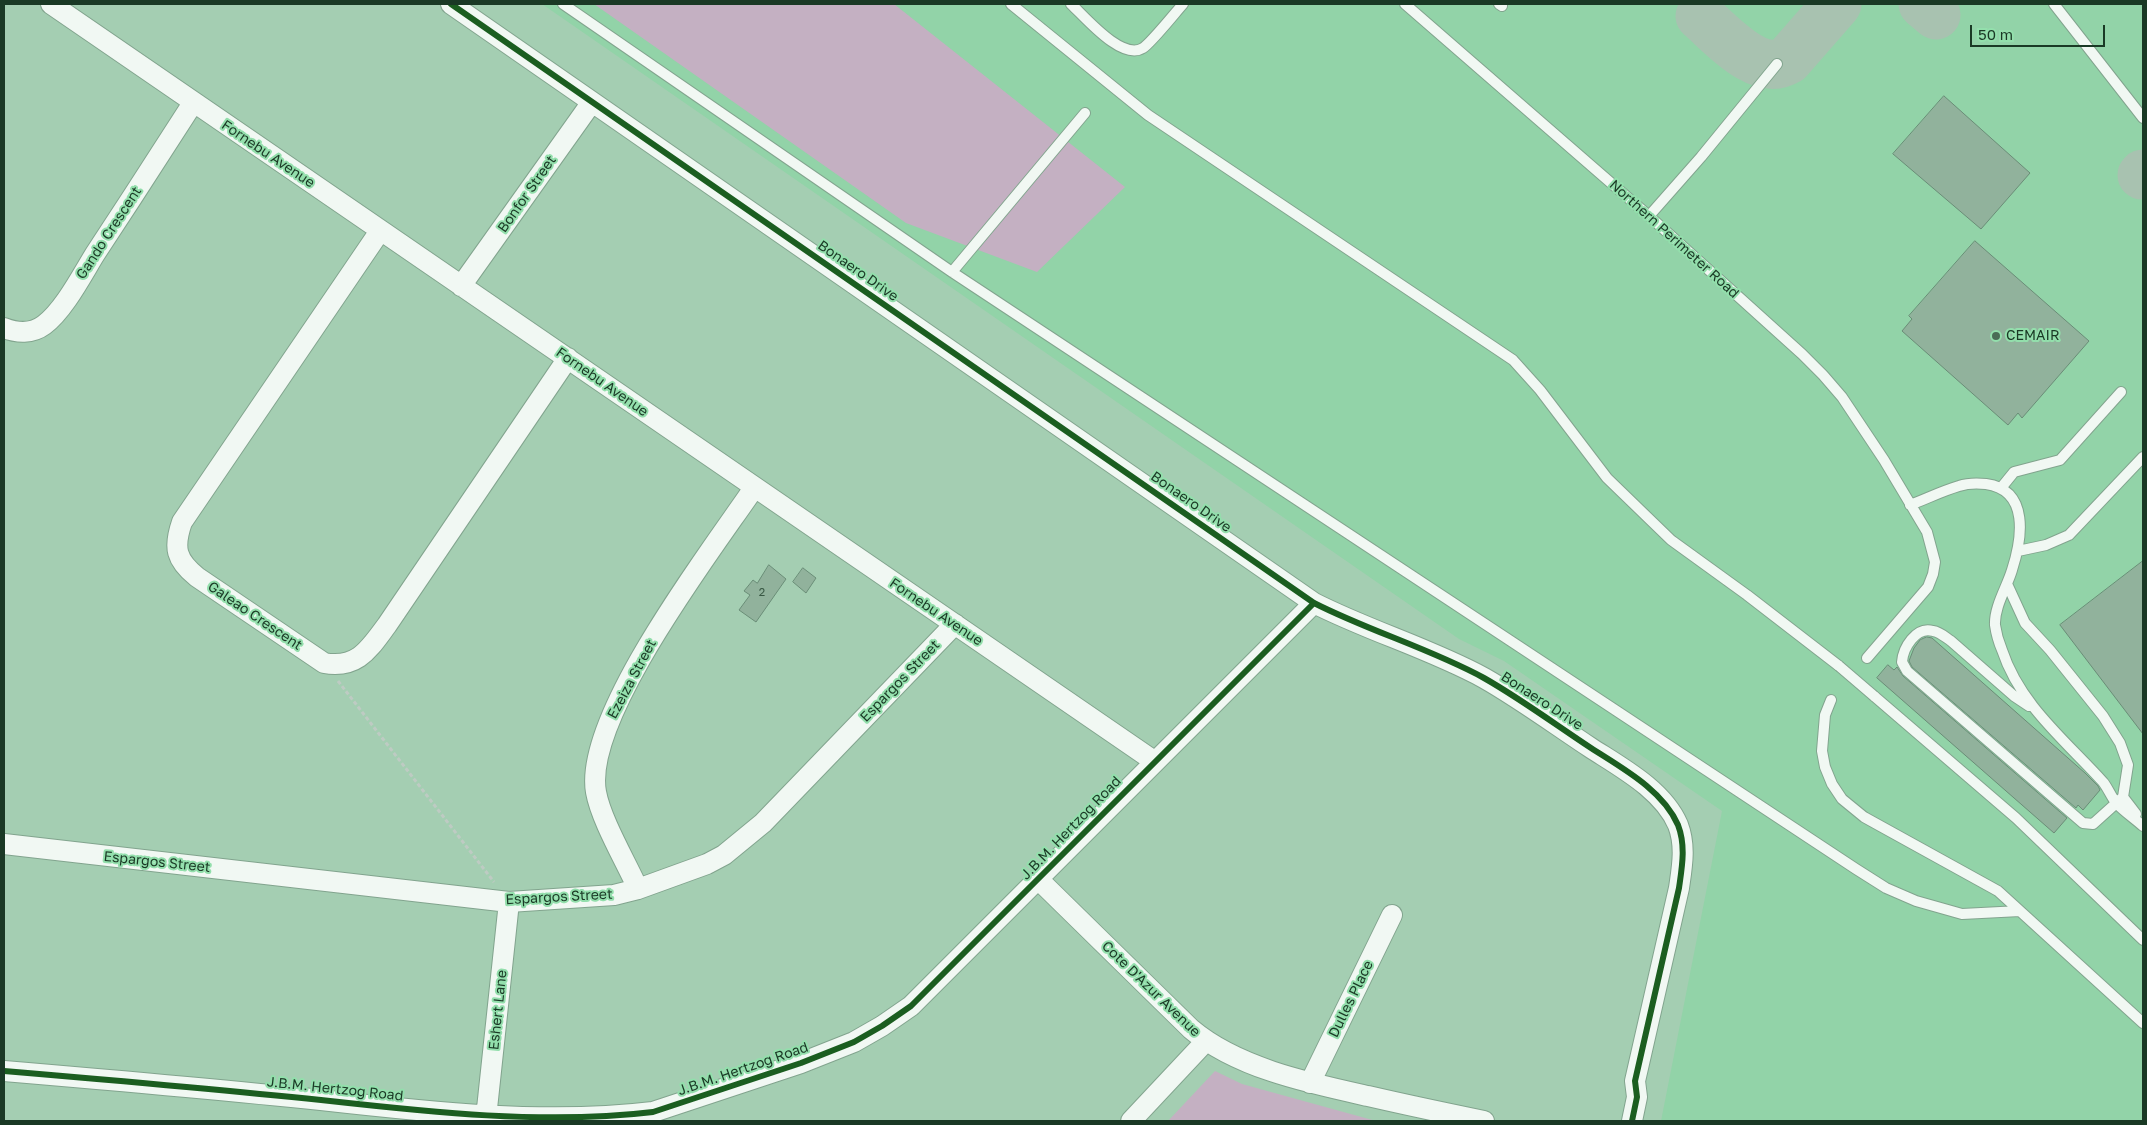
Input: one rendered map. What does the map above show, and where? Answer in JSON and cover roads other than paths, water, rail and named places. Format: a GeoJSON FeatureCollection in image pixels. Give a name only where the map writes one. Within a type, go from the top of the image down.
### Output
{"type":"FeatureCollection","features":[{"type":"Feature","properties":{"kind":"street","name":"Fornebu Avenue"},"geometry":{"type":"LineString","coordinates":[[51,4],[1154,761]]}},
{"type":"Feature","properties":{"kind":"street","name":"Bonaero Drive"},"geometry":{"type":"LineString","coordinates":[[451,4],[1314,603],[1341,617],[1484,679],[1624,769],[1652,792],[1669,810],[1678,825],[1683,843],[1682,862],[1679,888],[1635,1080],[1637,1097],[1632,1121]]}},
{"type":"Feature","properties":{"kind":"street","name":"Bonfor Street"},"geometry":{"type":"LineString","coordinates":[[461,286],[592,102]]}},
{"type":"Feature","properties":{"kind":"street","name":"Gando Crescent"},"geometry":{"type":"LineString","coordinates":[[4,328],[18,332],[30,332],[43,326],[54,314],[193,103]]}},
{"type":"Feature","properties":{"kind":"street","name":"Galeao Crescent"},"geometry":{"type":"LineString","coordinates":[[380,230],[192,504],[182,522],[176,545],[184,566],[197,577],[324,663],[339,665],[352,661],[372,645],[568,358]]}},
{"type":"Feature","properties":{"kind":"street","name":"Ezeiza Street"},"geometry":{"type":"LineString","coordinates":[[638,889],[599,806],[595,777],[596,763],[601,745],[623,692],[653,637],[754,488]]}},
{"type":"Feature","properties":{"kind":"street","name":"J.B.M. Hertzog Road"},"geometry":{"type":"LineString","coordinates":[[4,1072],[230,1090],[395,1115],[583,1119],[653,1112],[800,1063],[854,1042],[911,1006],[1314,603]]}},
{"type":"Feature","properties":{"kind":"street","name":"Espargos Street"},"geometry":{"type":"LineString","coordinates":[[4,844],[509,902],[614,895],[638,889],[707,864],[742,841],[763,823],[955,624]]}},
{"type":"Feature","properties":{"kind":"street","name":"Cote D'Azur Avenue"},"geometry":{"type":"LineString","coordinates":[[1039,880],[1190,1028],[1206,1041],[1252,1062],[1401,1112],[1484,1121]]}},
{"type":"Feature","properties":{"kind":"street","name":"Eshert Lane"},"geometry":{"type":"LineString","coordinates":[[486,1118],[509,902]]}},
{"type":"Feature","properties":{"kind":"street","name":"Dulles Place"},"geometry":{"type":"LineString","coordinates":[[1310,1083],[1392,916]]}},
{"type":"Feature","properties":{"kind":"street"},"geometry":{"type":"LineString","coordinates":[[1131,1121],[1206,1041]]}},
{"type":"Feature","properties":{"kind":"street","name":"Bonaero Drive"},"geometry":{"type":"LineString","coordinates":[[1618,1121],[1625,1091],[1635,1080]]}},
{"type":"Feature","properties":{"kind":"lane"},"geometry":{"type":"LineString","coordinates":[[563,4],[952,272],[1886,888],[1916,901],[1962,914],[2020,910]]}},
{"type":"Feature","properties":{"kind":"lane"},"geometry":{"type":"LineString","coordinates":[[1011,4],[1148,115],[1513,360],[1540,390],[1607,478],[1671,540],[1747,595],[1839,666],[2016,818],[2143,940]]}},
{"type":"Feature","properties":{"kind":"lane"},"geometry":{"type":"LineString","coordinates":[[1071,4],[1118,48],[1133,51],[1144,48],[1183,4]]}},
{"type":"Feature","properties":{"kind":"lane","name":"Northern Perimeter Road"},"geometry":{"type":"LineString","coordinates":[[1405,4],[1649,216],[1802,354],[1842,397],[1884,460],[1927,532],[1933,550],[1933,574],[1928,587],[1867,658]]}},
{"type":"Feature","properties":{"kind":"lane"},"geometry":{"type":"LineString","coordinates":[[2054,4],[2143,118]]}},
{"type":"Feature","properties":{"kind":"lane"},"geometry":{"type":"LineString","coordinates":[[1649,216],[1777,64]]}},
{"type":"Feature","properties":{"kind":"lane"},"geometry":{"type":"LineString","coordinates":[[952,272],[1085,113]]}},
{"type":"Feature","properties":{"kind":"lane"},"geometry":{"type":"LineString","coordinates":[[2001,488],[2014,472],[2060,460],[2121,392]]}},
{"type":"Feature","properties":{"kind":"lane"},"geometry":{"type":"LineString","coordinates":[[2018,551],[2046,545],[2069,535],[2143,457]]}},
{"type":"Feature","properties":{"kind":"lane"},"geometry":{"type":"LineString","coordinates":[[1910,505],[1960,486],[1977,483],[2001,488],[2013,497],[2018,508],[2018,551],[1995,624],[2002,651],[2012,676],[2037,711],[2079,759],[2143,824]]}},
{"type":"Feature","properties":{"kind":"lane"},"geometry":{"type":"LineString","coordinates":[[2008,586],[2025,623],[2050,650],[2103,716],[2120,743],[2128,765],[2120,800],[2093,824],[2083,822],[1907,670],[1902,662],[1905,649],[1914,636],[1924,630],[1939,633],[1951,641],[2014,696],[2037,711]]}},
{"type":"Feature","properties":{"kind":"lane"},"geometry":{"type":"LineString","coordinates":[[1831,700],[1825,715],[1822,751],[1825,767],[1832,784],[1842,799],[1864,817],[1998,891],[2143,1023]]}},
{"type":"Feature","properties":{"kind":"place","name":"CEMAIR"},"geometry":{"type":"Point","coordinates":[1996,336]}}]}
